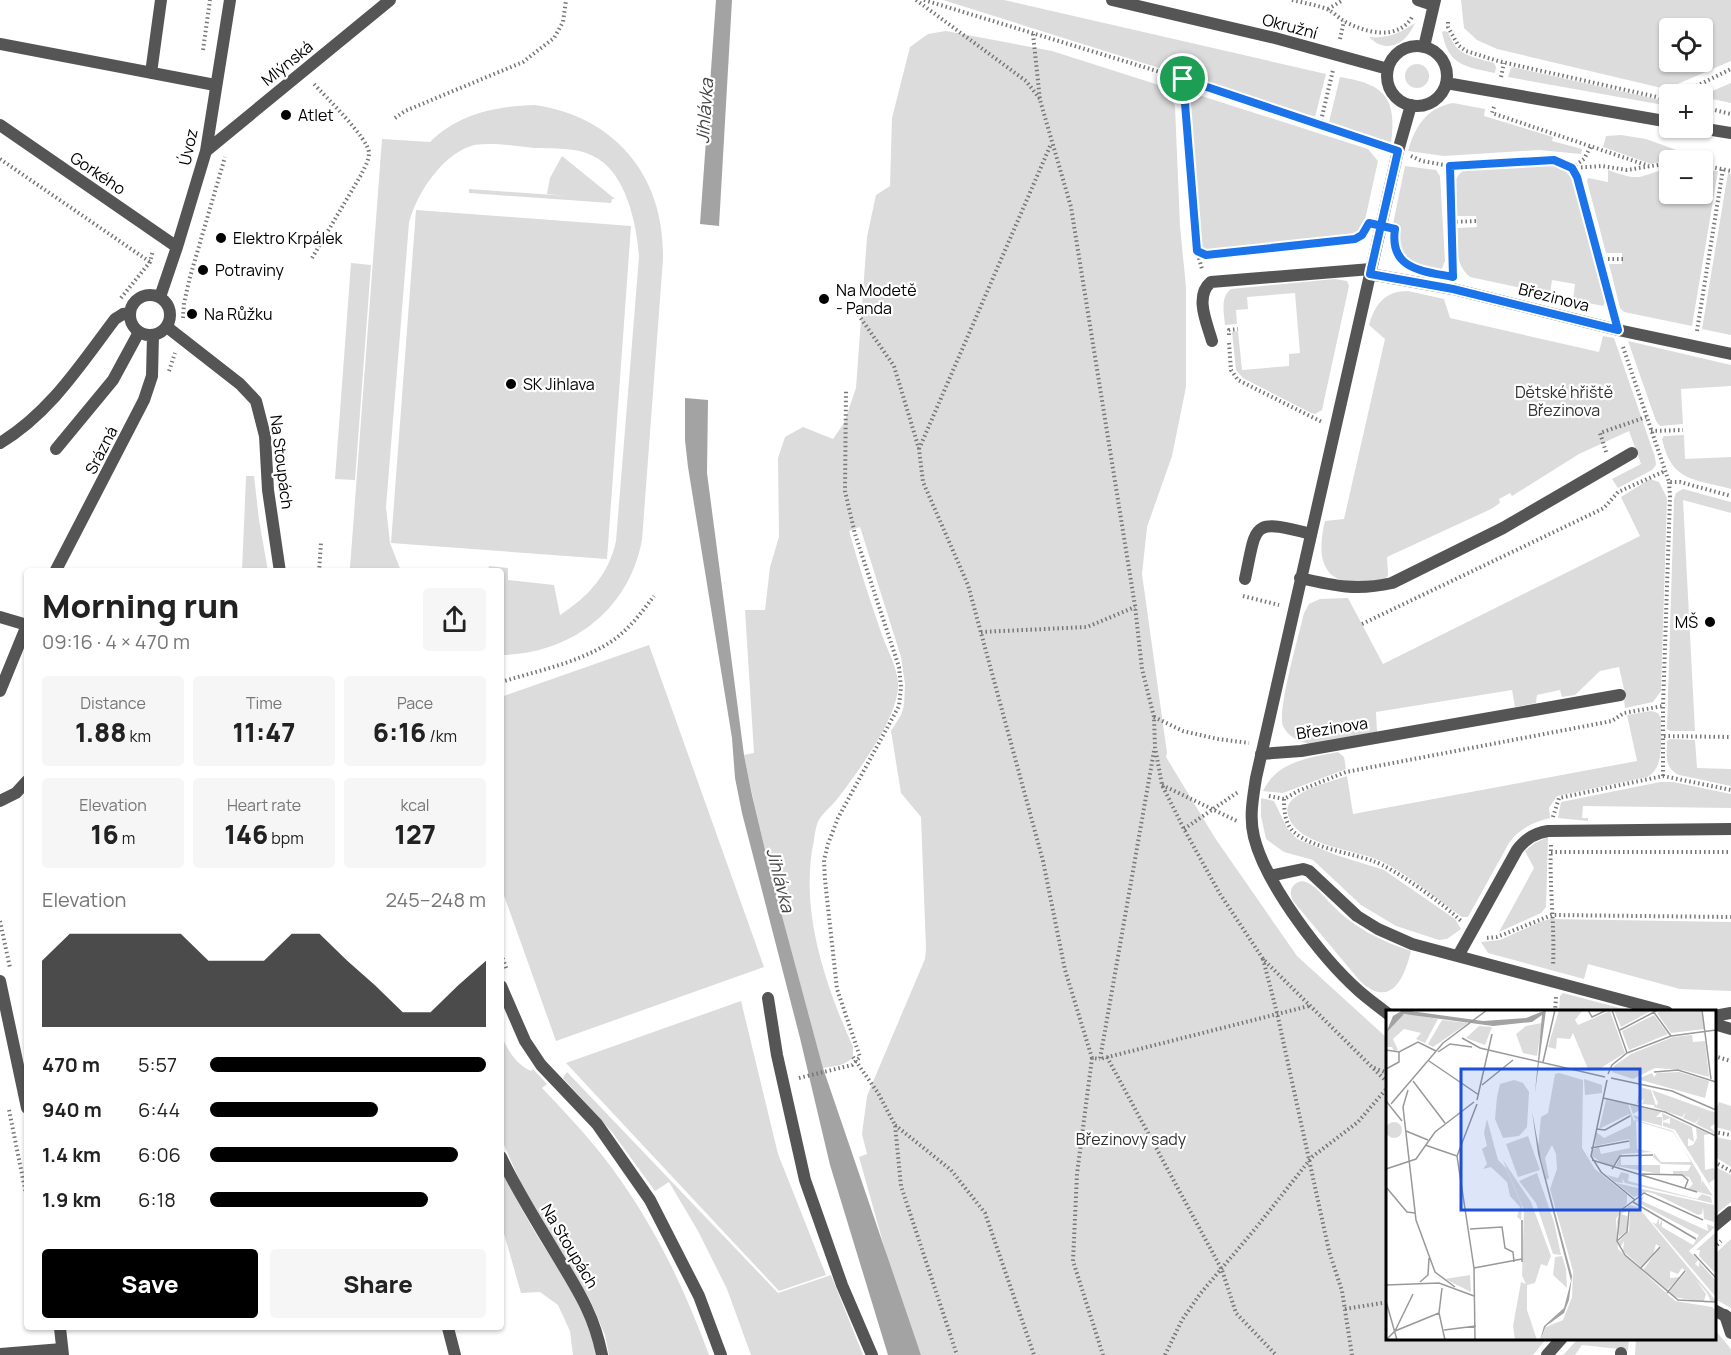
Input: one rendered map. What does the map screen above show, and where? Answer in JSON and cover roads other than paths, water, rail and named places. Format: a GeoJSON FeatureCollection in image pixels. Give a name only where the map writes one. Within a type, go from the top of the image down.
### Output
{"type":"FeatureCollection","features":[{"type":"Feature","properties":{"kind":"street"},"geometry":{"type":"LineString","coordinates":[[151,73],[161,0]]}},
{"type":"Feature","properties":{"kind":"street","name":"Úvoz"},"geometry":{"type":"LineString","coordinates":[[160,297],[206,151],[230,0]]}},
{"type":"Feature","properties":{"kind":"street","name":"Mlýnská"},"geometry":{"type":"LineString","coordinates":[[206,151],[390,0]]}},
{"type":"Feature","properties":{"kind":"street","name":"Okružní"},"geometry":{"type":"LineString","coordinates":[[1112,0],[1275,38],[1388,69]]}},
{"type":"Feature","properties":{"kind":"street"},"geometry":{"type":"LineString","coordinates":[[1418,0],[1434,2],[1424,47]]}},
{"type":"Feature","properties":{"kind":"street"},"geometry":{"type":"LineString","coordinates":[[0,44],[215,85]]}},
{"type":"Feature","properties":{"kind":"street"},"geometry":{"type":"LineString","coordinates":[[1424,47],[1432,50],[1443,60],[1447,74],[1446,82],[1434,101],[1419,106],[1411,105],[1397,98],[1392,91],[1388,69],[1401,51],[1424,47]]}},
{"type":"Feature","properties":{"kind":"street"},"geometry":{"type":"LineString","coordinates":[[1446,82],[1659,120]]}},
{"type":"Feature","properties":{"kind":"street"},"geometry":{"type":"LineString","coordinates":[[1386,1012],[1358,990],[1330,960],[1291,911],[1270,876],[1257,844],[1251,807],[1300,579],[1398,151],[1411,105]]}},
{"type":"Feature","properties":{"kind":"street","name":"Gorkého"},"geometry":{"type":"LineString","coordinates":[[0,125],[177,247]]}},
{"type":"Feature","properties":{"kind":"street"},"geometry":{"type":"LineString","coordinates":[[1713,130],[1731,133]]}},
{"type":"Feature","properties":{"kind":"street","name":"Březinova"},"geometry":{"type":"LineString","coordinates":[[1212,341],[1202,308],[1203,295],[1211,282],[1370,272],[1453,289],[1618,330],[1731,354]]}},
{"type":"Feature","properties":{"kind":"street"},"geometry":{"type":"LineString","coordinates":[[150,295],[160,297],[169,307],[171,314],[166,327],[153,335],[139,332],[132,324],[130,313],[134,304],[150,295]]}},
{"type":"Feature","properties":{"kind":"street"},"geometry":{"type":"LineString","coordinates":[[0,443],[33,419],[57,394],[115,319],[130,313]]}},
{"type":"Feature","properties":{"kind":"street","name":"Na Stoupách"},"geometry":{"type":"LineString","coordinates":[[166,327],[233,378],[256,401],[265,436],[268,490],[279,568]]}},
{"type":"Feature","properties":{"kind":"street"},"geometry":{"type":"LineString","coordinates":[[56,449],[113,380],[139,332]]}},
{"type":"Feature","properties":{"kind":"street","name":"Srázná"},"geometry":{"type":"LineString","coordinates":[[57,568],[144,400],[152,376],[153,335]]}},
{"type":"Feature","properties":{"kind":"street"},"geometry":{"type":"LineString","coordinates":[[1300,579],[1353,588],[1392,583],[1503,528],[1632,453]]}},
{"type":"Feature","properties":{"kind":"street"},"geometry":{"type":"LineString","coordinates":[[1245,579],[1255,533],[1261,527],[1271,525],[1311,534]]}},
{"type":"Feature","properties":{"kind":"street"},"geometry":{"type":"LineString","coordinates":[[0,617],[24,624]]}},
{"type":"Feature","properties":{"kind":"street"},"geometry":{"type":"LineString","coordinates":[[0,691],[24,632]]}},
{"type":"Feature","properties":{"kind":"street","name":"Březinova"},"geometry":{"type":"LineString","coordinates":[[1261,754],[1301,751],[1620,695]]}},
{"type":"Feature","properties":{"kind":"street"},"geometry":{"type":"LineString","coordinates":[[0,801],[16,793],[24,784]]}},
{"type":"Feature","properties":{"kind":"street"},"geometry":{"type":"LineString","coordinates":[[1458,956],[1517,850],[1527,838],[1534,834],[1548,831],[1731,829]]}},
{"type":"Feature","properties":{"kind":"street"},"geometry":{"type":"LineString","coordinates":[[1270,876],[1303,869],[1309,871],[1358,916],[1378,929],[1412,944],[1663,1010]]}},
{"type":"Feature","properties":{"kind":"street"},"geometry":{"type":"LineString","coordinates":[[0,981],[24,1094]]}},
{"type":"Feature","properties":{"kind":"street"},"geometry":{"type":"LineString","coordinates":[[504,993],[525,1041],[541,1065],[597,1124],[650,1200],[699,1296],[721,1355]]}},
{"type":"Feature","properties":{"kind":"street"},"geometry":{"type":"LineString","coordinates":[[768,998],[777,1055],[805,1180],[842,1285],[872,1355]]}},
{"type":"Feature","properties":{"kind":"street"},"geometry":{"type":"LineString","coordinates":[[1716,1016],[1731,1013]]}},
{"type":"Feature","properties":{"kind":"street"},"geometry":{"type":"LineString","coordinates":[[1716,1025],[1731,1029]]}},
{"type":"Feature","properties":{"kind":"street","name":"Na Stoupách"},"geometry":{"type":"LineString","coordinates":[[504,1163],[588,1308],[598,1334],[602,1355]]}},
{"type":"Feature","properties":{"kind":"street"},"geometry":{"type":"LineString","coordinates":[[1716,1224],[1731,1212]]}},
{"type":"Feature","properties":{"kind":"street"},"geometry":{"type":"LineString","coordinates":[[1723,1315],[1731,1334]]}},
{"type":"Feature","properties":{"kind":"street"},"geometry":{"type":"LineString","coordinates":[[0,1354],[63,1352],[60,1330]]}},
{"type":"Feature","properties":{"kind":"street"},"geometry":{"type":"LineString","coordinates":[[449,1330],[455,1355]]}},
{"type":"Feature","properties":{"kind":"street"},"geometry":{"type":"LineString","coordinates":[[1547,1355],[1560,1340]]}},
{"type":"Feature","properties":{"kind":"place","name":"Atlet"},"geometry":{"type":"Point","coordinates":[286,115]}},
{"type":"Feature","properties":{"kind":"place","name":"Elektro Krpálek"},"geometry":{"type":"Point","coordinates":[221,238]}},
{"type":"Feature","properties":{"kind":"place","name":"Potraviny"},"geometry":{"type":"Point","coordinates":[203,270]}},
{"type":"Feature","properties":{"kind":"place","name":"Na Modetě - Panda"},"geometry":{"type":"Point","coordinates":[824,299]}},
{"type":"Feature","properties":{"kind":"place","name":"Na Růžku"},"geometry":{"type":"Point","coordinates":[192,314]}},
{"type":"Feature","properties":{"kind":"place","name":"SK Jihlava"},"geometry":{"type":"Point","coordinates":[511,384]}},
{"type":"Feature","properties":{"kind":"place","name":"MŠ"},"geometry":{"type":"Point","coordinates":[1710,622]}},
{"type":"Feature","properties":{"kind":"water label","name":"Jihlávka"},"geometry":{"type":"Point","coordinates":[704,111]}},
{"type":"Feature","properties":{"kind":"water label","name":"Jihlávka"},"geometry":{"type":"Point","coordinates":[781,880]}},
{"type":"Feature","properties":{"kind":"park label","name":"Dětské hřiště Březinova"},"geometry":{"type":"Point","coordinates":[1564,401]}},
{"type":"Feature","properties":{"kind":"park label","name":"Březinovy sady"},"geometry":{"type":"Point","coordinates":[1131,1139]}}]}
